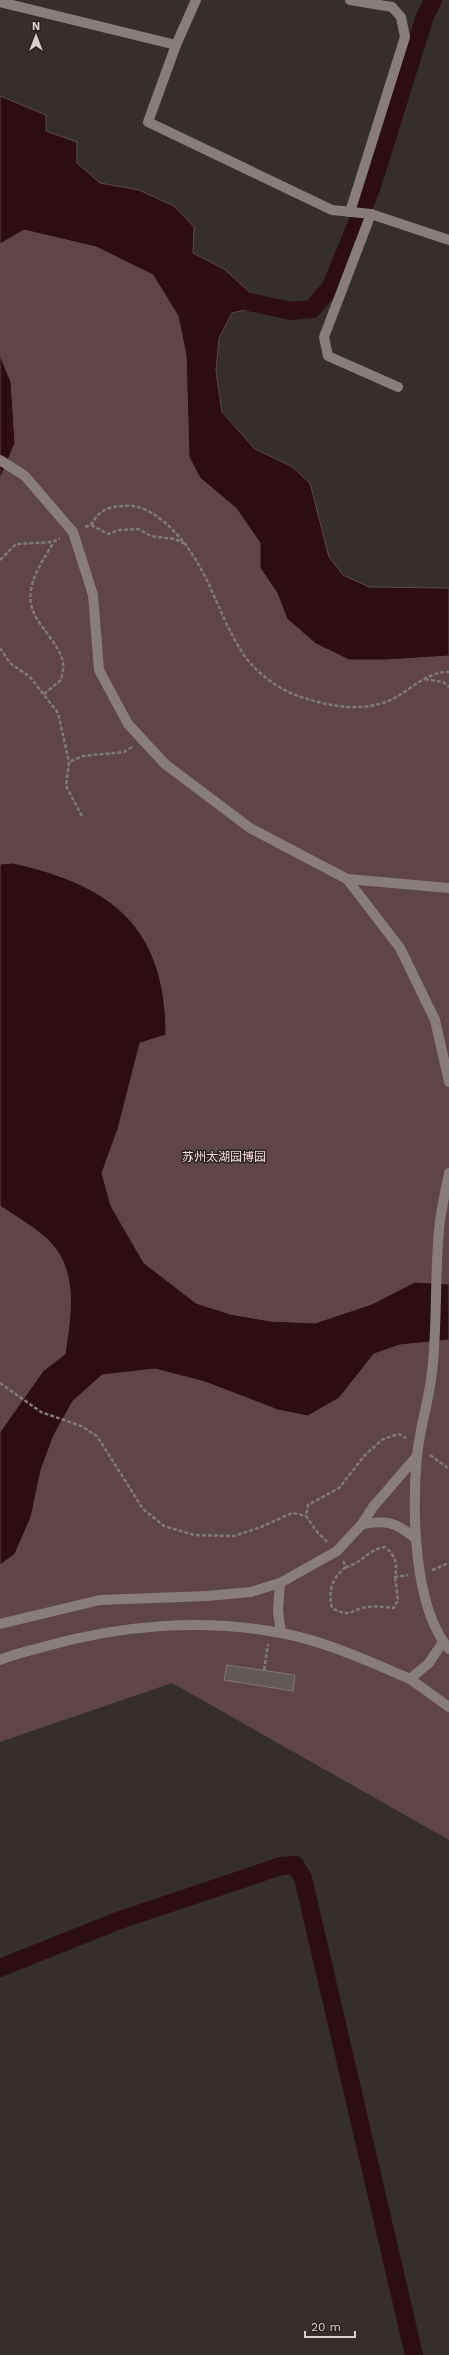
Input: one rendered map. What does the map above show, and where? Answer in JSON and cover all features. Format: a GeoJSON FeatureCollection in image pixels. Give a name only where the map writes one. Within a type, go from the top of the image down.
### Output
{"type":"FeatureCollection","features":[{"type":"Feature","properties":{"kind":"street"},"geometry":{"type":"LineString","coordinates":[[196,0],[176,45],[148,122],[332,210],[371,214],[449,240]]}},
{"type":"Feature","properties":{"kind":"street"},"geometry":{"type":"LineString","coordinates":[[350,0],[392,6],[401,17],[405,37],[350,212]]}},
{"type":"Feature","properties":{"kind":"street"},"geometry":{"type":"LineString","coordinates":[[0,2],[176,45]]}},
{"type":"Feature","properties":{"kind":"street"},"geometry":{"type":"LineString","coordinates":[[371,214],[324,337],[328,356],[398,387]]}},
{"type":"Feature","properties":{"kind":"street"},"geometry":{"type":"LineString","coordinates":[[0,460],[25,476],[72,532],[94,595],[100,670],[128,724],[165,764],[250,828],[347,879],[449,888]]}},
{"type":"Feature","properties":{"kind":"street"},"geometry":{"type":"LineString","coordinates":[[347,879],[400,948],[435,1020],[449,1082]]}},
{"type":"Feature","properties":{"kind":"street"},"geometry":{"type":"LineString","coordinates":[[410,1678],[429,1663],[446,1645],[426,1604],[420,1573],[416,1539],[418,1451],[432,1372],[440,1221],[449,1173]]}},
{"type":"Feature","properties":{"kind":"street"},"geometry":{"type":"LineString","coordinates":[[0,1624],[100,1600],[207,1596],[251,1592],[280,1583],[337,1551],[362,1524],[373,1507],[418,1451]]}},
{"type":"Feature","properties":{"kind":"street"},"geometry":{"type":"LineString","coordinates":[[362,1524],[382,1521],[401,1526],[416,1539]]}},
{"type":"Feature","properties":{"kind":"street"},"geometry":{"type":"LineString","coordinates":[[280,1583],[278,1611],[281,1633]]}},
{"type":"Feature","properties":{"kind":"street"},"geometry":{"type":"LineString","coordinates":[[0,1660],[80,1636],[143,1627],[209,1625],[281,1633],[321,1644],[410,1678],[449,1707]]}},
{"type":"Feature","properties":{"kind":"path"},"geometry":{"type":"LineString","coordinates":[[0,560],[16,544],[53,542],[72,532],[91,525],[96,516],[106,508],[132,505],[154,513],[180,534],[197,559],[235,640],[250,664],[275,685],[299,696],[332,706],[368,706],[396,697],[425,679],[449,672]]}},
{"type":"Feature","properties":{"kind":"path"},"geometry":{"type":"LineString","coordinates":[[91,525],[108,534],[120,530],[138,529],[151,536],[175,539],[187,545]]}},
{"type":"Feature","properties":{"kind":"path"},"geometry":{"type":"LineString","coordinates":[[44,694],[61,680],[63,663],[57,645],[33,613],[30,592],[38,565],[53,542]]}},
{"type":"Feature","properties":{"kind":"path"},"geometry":{"type":"LineString","coordinates":[[0,648],[10,663],[30,677],[58,713],[69,762],[66,786],[82,816]]}},
{"type":"Feature","properties":{"kind":"path"},"geometry":{"type":"LineString","coordinates":[[425,679],[442,682],[449,687]]}},
{"type":"Feature","properties":{"kind":"path"},"geometry":{"type":"LineString","coordinates":[[69,762],[83,756],[124,752],[143,740]]}},
{"type":"Feature","properties":{"kind":"path"},"geometry":{"type":"LineString","coordinates":[[0,1383],[41,1412],[81,1426],[97,1436],[143,1509],[164,1526],[194,1536],[234,1536],[262,1527],[292,1513],[306,1516],[318,1533],[337,1551],[346,1567]]}},
{"type":"Feature","properties":{"kind":"path"},"geometry":{"type":"LineString","coordinates":[[306,1516],[308,1505],[339,1488],[365,1455],[383,1439],[399,1434],[418,1451],[449,1469]]}},
{"type":"Feature","properties":{"kind":"path"},"geometry":{"type":"LineString","coordinates":[[385,1547],[392,1553],[397,1566],[395,1577],[398,1600],[394,1608],[367,1607],[353,1613],[342,1613],[332,1608],[329,1596],[339,1573],[346,1567],[355,1565],[375,1548],[385,1547]]}},
{"type":"Feature","properties":{"kind":"path"},"geometry":{"type":"LineString","coordinates":[[395,1577],[420,1573]]}},
{"type":"Feature","properties":{"kind":"path"},"geometry":{"type":"LineString","coordinates":[[264,1670],[268,1641],[281,1633]]}},
{"type":"Feature","properties":{"kind":"green space","name":"苏州太湖园博园"},"geometry":{"type":"Polygon","coordinates":[[[0,164],[189,279],[207,396],[343,631],[449,630],[449,1840],[172,1683],[0,1742],[0,164]]]}},
{"type":"Feature","properties":{"kind":"shaded area"},"geometry":{"type":"Polygon","coordinates":[[[0,96],[46,115],[46,131],[77,142],[77,163],[100,183],[139,190],[174,206],[194,227],[193,253],[224,269],[254,296],[249,309],[232,313],[219,338],[216,371],[222,412],[255,449],[291,466],[310,483],[329,557],[343,575],[369,587],[449,588],[449,656],[387,660],[349,660],[316,644],[287,619],[277,593],[260,568],[260,543],[236,508],[200,478],[189,457],[186,355],[178,316],[153,275],[96,247],[24,230],[0,244],[0,96]]]}},
{"type":"Feature","properties":{"kind":"shaded area"},"geometry":{"type":"Polygon","coordinates":[[[0,355],[11,382],[15,443],[0,479],[0,355]]]}},
{"type":"Feature","properties":{"kind":"shaded area"},"geometry":{"type":"Polygon","coordinates":[[[13,863],[48,872],[79,884],[105,899],[127,917],[144,939],[156,966],[164,998],[166,1035],[140,1043],[118,1129],[102,1173],[111,1206],[144,1263],[196,1303],[230,1314],[270,1321],[315,1323],[372,1304],[415,1282],[449,1284],[449,1340],[400,1345],[374,1354],[339,1398],[308,1416],[278,1410],[205,1382],[155,1369],[102,1375],[73,1401],[54,1435],[41,1470],[31,1517],[15,1554],[0,1565],[0,1432],[43,1371],[65,1354],[70,1308],[68,1277],[64,1263],[57,1250],[41,1234],[0,1206],[0,864],[13,863]]]}},
{"type":"Feature","properties":{"kind":"building"},"geometry":{"type":"Polygon","coordinates":[[[227,1665],[295,1675],[293,1691],[224,1680],[227,1665]]]}},
{"type":"Feature","properties":{"kind":"waterway"},"geometry":{"type":"LineString","coordinates":[[231,298],[291,311],[312,309],[331,287],[372,186],[425,16],[433,0]]}},
{"type":"Feature","properties":{"kind":"waterway"},"geometry":{"type":"LineString","coordinates":[[0,1968],[120,1920],[281,1866],[295,1865],[303,1878],[414,2355]]}}]}
